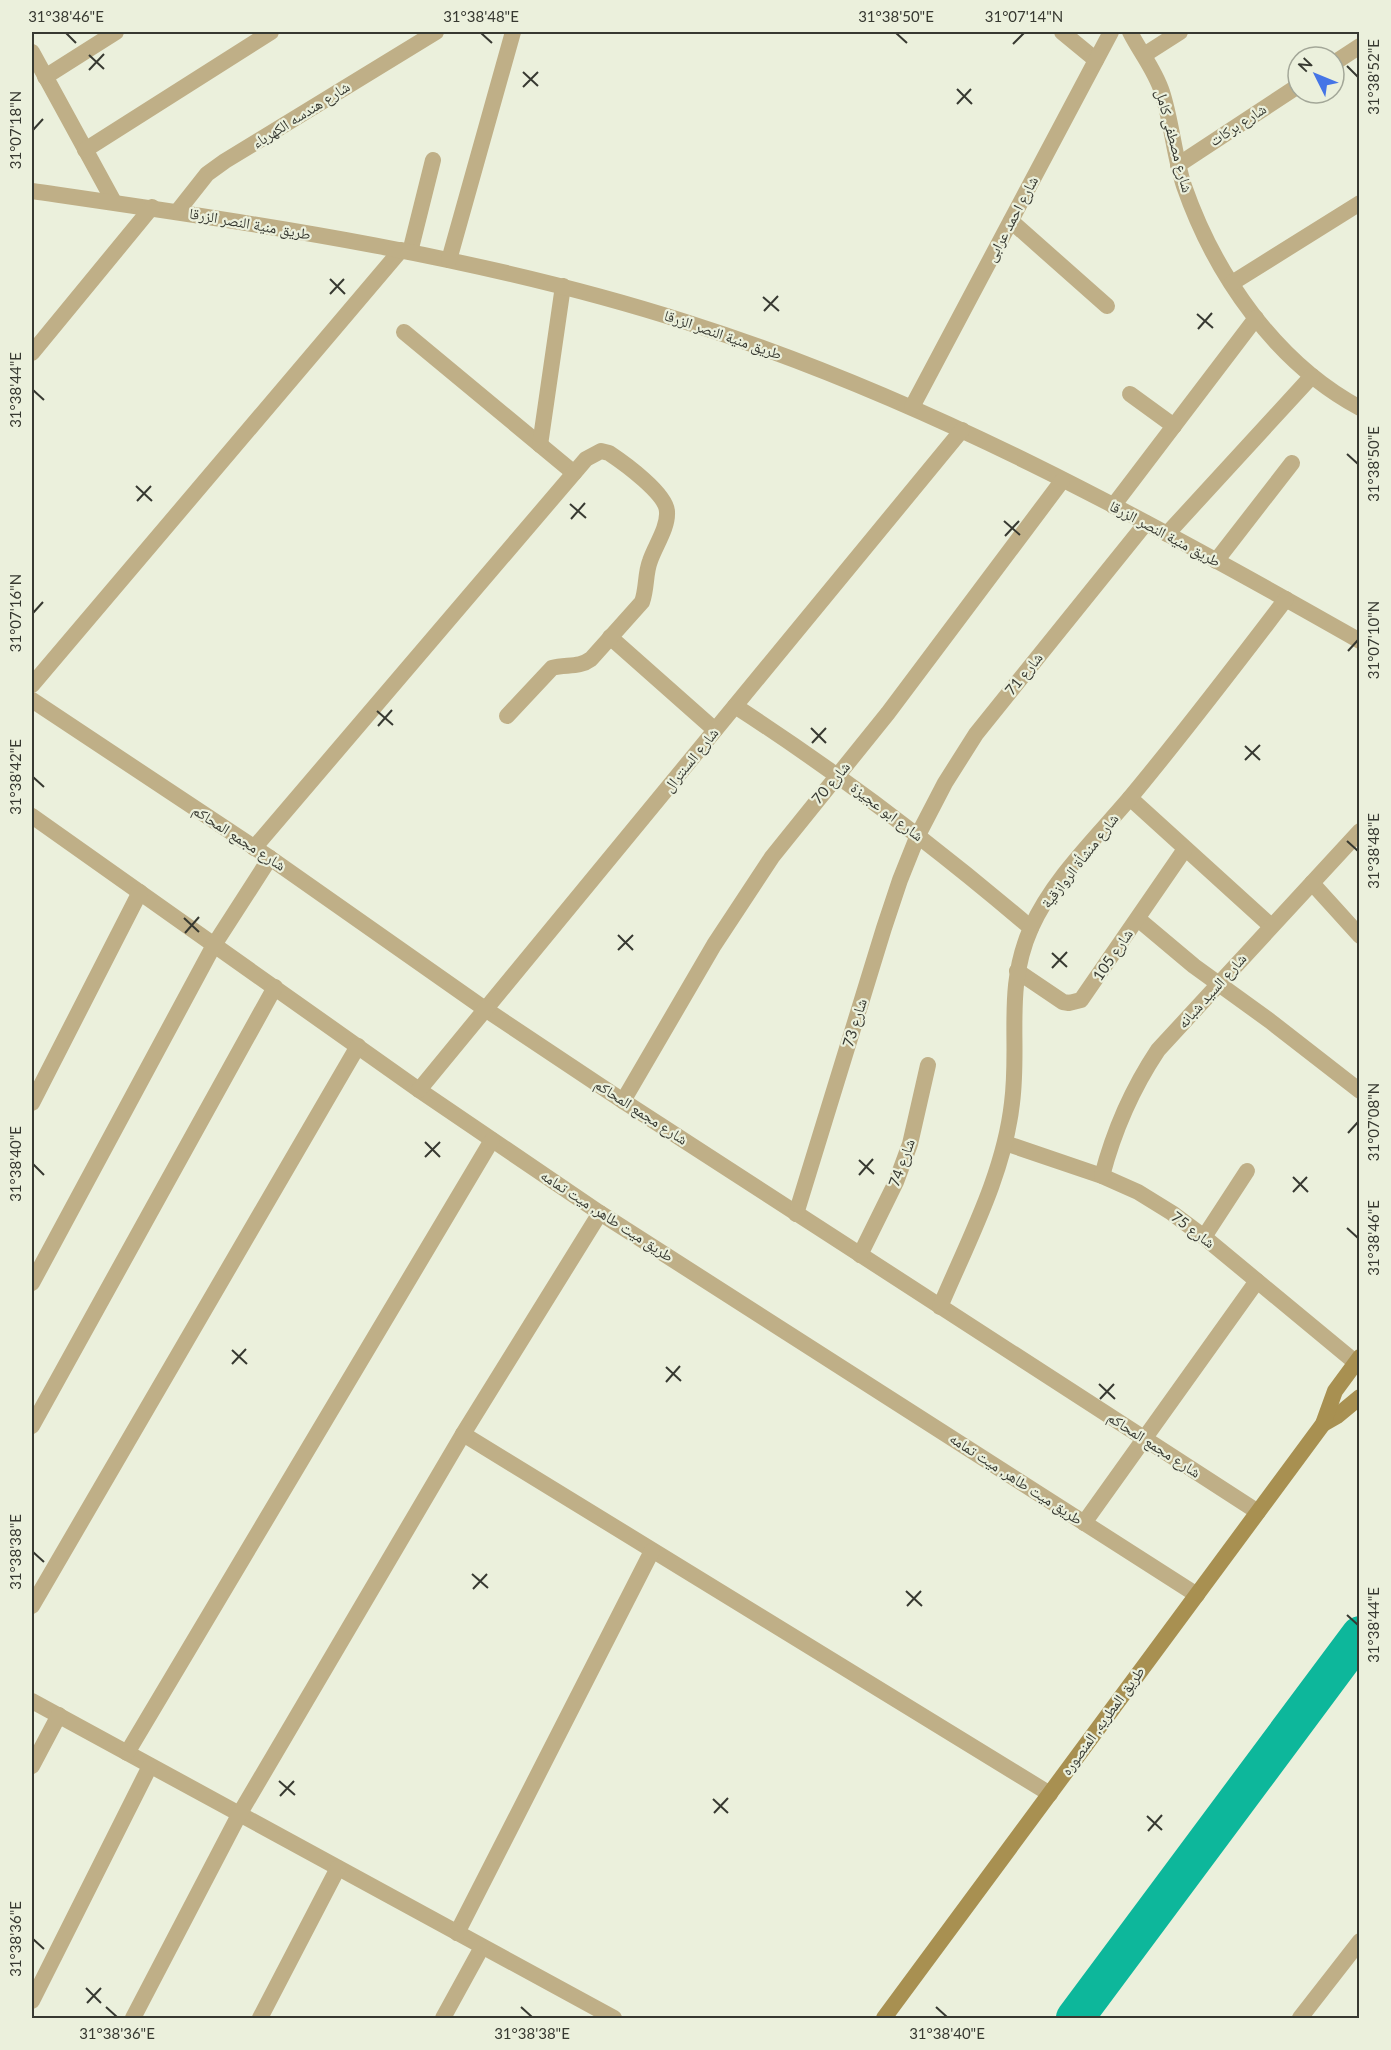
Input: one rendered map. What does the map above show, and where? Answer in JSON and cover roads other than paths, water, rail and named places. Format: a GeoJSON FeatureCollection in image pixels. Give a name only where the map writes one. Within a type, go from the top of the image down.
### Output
{"type":"FeatureCollection","features":[{"type":"Feature","properties":{"kind":"main road","name":"طريق المطريه, المنصوره"},"geometry":{"type":"LineString","coordinates":[[884,2019],[1323,1424],[1335,1391],[1358,1359]]}},
{"type":"Feature","properties":{"kind":"main road","name":"طريق المطريه, المنصوره"},"geometry":{"type":"LineString","coordinates":[[1323,1424],[1337,1416],[1359,1397]]}},
{"type":"Feature","properties":{"kind":"street"},"geometry":{"type":"LineString","coordinates":[[45,77],[116,32]]}},
{"type":"Feature","properties":{"kind":"street"},"geometry":{"type":"LineString","coordinates":[[85,150],[271,32]]}},
{"type":"Feature","properties":{"kind":"street","name":"شارع هندسه الكهرباء"},"geometry":{"type":"LineString","coordinates":[[177,212],[199,183],[216,168],[436,32]]}},
{"type":"Feature","properties":{"kind":"street"},"geometry":{"type":"LineString","coordinates":[[449,260],[513,32]]}},
{"type":"Feature","properties":{"kind":"street"},"geometry":{"type":"LineString","coordinates":[[1062,32],[1096,60]]}},
{"type":"Feature","properties":{"kind":"street","name":"شارع احمد عرابى"},"geometry":{"type":"LineString","coordinates":[[912,407],[1111,32]]}},
{"type":"Feature","properties":{"kind":"street","name":"شارع مصطفى كامل"},"geometry":{"type":"LineString","coordinates":[[1130,32],[1162,91],[1184,185],[1205,235],[1232,283],[1273,339],[1312,376],[1344,400],[1359,408]]}},
{"type":"Feature","properties":{"kind":"street"},"geometry":{"type":"LineString","coordinates":[[1144,55],[1180,32]]}},
{"type":"Feature","properties":{"kind":"street"},"geometry":{"type":"LineString","coordinates":[[1346,55],[1359,46]]}},
{"type":"Feature","properties":{"kind":"street"},"geometry":{"type":"LineString","coordinates":[[32,52],[114,202]]}},
{"type":"Feature","properties":{"kind":"street","name":"شارع بركات"},"geometry":{"type":"LineString","coordinates":[[1178,165],[1286,94]]}},
{"type":"Feature","properties":{"kind":"street"},"geometry":{"type":"LineString","coordinates":[[32,685],[406,251],[433,160]]}},
{"type":"Feature","properties":{"kind":"street","name":"طريق منية النصر الزرقا"},"geometry":{"type":"LineString","coordinates":[[35,196],[152,207],[406,251],[564,286],[696,325],[801,362],[962,430],[1167,534],[1359,641]]}},
{"type":"Feature","properties":{"kind":"street"},"geometry":{"type":"LineString","coordinates":[[1232,283],[1359,203]]}},
{"type":"Feature","properties":{"kind":"street"},"geometry":{"type":"LineString","coordinates":[[32,353],[152,207]]}},
{"type":"Feature","properties":{"kind":"street"},"geometry":{"type":"LineString","coordinates":[[1011,221],[1107,306]]}},
{"type":"Feature","properties":{"kind":"street"},"geometry":{"type":"LineString","coordinates":[[540,445],[564,286]]}},
{"type":"Feature","properties":{"kind":"street"},"geometry":{"type":"LineString","coordinates":[[1113,506],[1256,318]]}},
{"type":"Feature","properties":{"kind":"street"},"geometry":{"type":"LineString","coordinates":[[404,332],[574,473]]}},
{"type":"Feature","properties":{"kind":"street"},"geometry":{"type":"LineString","coordinates":[[1167,534],[1312,376]]}},
{"type":"Feature","properties":{"kind":"street"},"geometry":{"type":"LineString","coordinates":[[1130,394],[1174,426]]}},
{"type":"Feature","properties":{"kind":"street","name":"شارع السنترال"},"geometry":{"type":"LineString","coordinates":[[419,1090],[962,430]]}},
{"type":"Feature","properties":{"kind":"street"},"geometry":{"type":"LineString","coordinates":[[254,848],[574,473],[594,454],[601,451],[609,453],[661,495],[668,511],[649,563],[646,592],[642,602],[584,663],[552,668],[507,716]]}},
{"type":"Feature","properties":{"kind":"street"},"geometry":{"type":"LineString","coordinates":[[1216,561],[1292,463]]}},
{"type":"Feature","properties":{"kind":"street","name":"شارع 70"},"geometry":{"type":"LineString","coordinates":[[623,1101],[742,900],[772,857],[888,713],[1062,481]]}},
{"type":"Feature","properties":{"kind":"street","name":"شارع 71"},"geometry":{"type":"LineString","coordinates":[[918,835],[945,783],[976,734],[1146,524]]}},
{"type":"Feature","properties":{"kind":"street","name":"شارع منشأة الروازقية"},"geometry":{"type":"LineString","coordinates":[[940,1307],[993,1182],[1005,1143],[1012,1103],[1015,1062],[1013,1004],[1017,971],[1031,928],[1058,885],[1130,798],[1286,599]]}},
{"type":"Feature","properties":{"kind":"street"},"geometry":{"type":"LineString","coordinates":[[610,637],[715,730]]}},
{"type":"Feature","properties":{"kind":"street","name":"شارع مجمع المحاكم"},"geometry":{"type":"LineString","coordinates":[[32,700],[270,858],[485,1009],[623,1101],[1258,1512]]}},
{"type":"Feature","properties":{"kind":"street","name":"شارع ابو عجيزة"},"geometry":{"type":"LineString","coordinates":[[735,706],[838,774],[918,835],[1031,928]]}},
{"type":"Feature","properties":{"kind":"street"},"geometry":{"type":"LineString","coordinates":[[1130,798],[1271,926]]}},
{"type":"Feature","properties":{"kind":"street","name":"طريق ميت طاهر, ميت تمامه"},"geometry":{"type":"LineString","coordinates":[[32,816],[419,1090],[600,1213],[1197,1595]]}},
{"type":"Feature","properties":{"kind":"street","name":"شارع السيد شبانه"},"geometry":{"type":"LineString","coordinates":[[1102,1176],[1111,1142],[1124,1109],[1139,1078],[1158,1050],[1359,831]]}},
{"type":"Feature","properties":{"kind":"street","name":"شارع 73"},"geometry":{"type":"LineString","coordinates":[[796,1214],[884,928],[918,835]]}},
{"type":"Feature","properties":{"kind":"street","name":"شارع 105"},"geometry":{"type":"LineString","coordinates":[[1017,971],[1064,1002],[1081,1000],[1185,849]]}},
{"type":"Feature","properties":{"kind":"street"},"geometry":{"type":"LineString","coordinates":[[32,1283],[214,945],[270,858]]}},
{"type":"Feature","properties":{"kind":"street"},"geometry":{"type":"LineString","coordinates":[[1312,883],[1359,936]]}},
{"type":"Feature","properties":{"kind":"street"},"geometry":{"type":"LineString","coordinates":[[32,1103],[140,892]]}},
{"type":"Feature","properties":{"kind":"street"},"geometry":{"type":"LineString","coordinates":[[1138,919],[1359,1091]]}},
{"type":"Feature","properties":{"kind":"street"},"geometry":{"type":"LineString","coordinates":[[32,1426],[274,987]]}},
{"type":"Feature","properties":{"kind":"street"},"geometry":{"type":"LineString","coordinates":[[32,1606],[358,1046]]}},
{"type":"Feature","properties":{"kind":"street","name":"شارع 74"},"geometry":{"type":"LineString","coordinates":[[860,1255],[896,1182],[910,1144],[928,1065]]}},
{"type":"Feature","properties":{"kind":"street"},"geometry":{"type":"LineString","coordinates":[[127,1753],[492,1140]]}},
{"type":"Feature","properties":{"kind":"street","name":"شارع 75"},"geometry":{"type":"LineString","coordinates":[[1005,1143],[1102,1176],[1138,1192],[1172,1213],[1204,1237],[1358,1359]]}},
{"type":"Feature","properties":{"kind":"street"},"geometry":{"type":"LineString","coordinates":[[1204,1237],[1247,1171]]}},
{"type":"Feature","properties":{"kind":"street"},"geometry":{"type":"LineString","coordinates":[[133,2019],[240,1813],[463,1434],[600,1213]]}},
{"type":"Feature","properties":{"kind":"street"},"geometry":{"type":"LineString","coordinates":[[1084,1523],[1257,1281]]}},
{"type":"Feature","properties":{"kind":"street"},"geometry":{"type":"LineString","coordinates":[[463,1434],[1050,1794]]}},
{"type":"Feature","properties":{"kind":"street"},"geometry":{"type":"LineString","coordinates":[[457,1933],[652,1551]]}},
{"type":"Feature","properties":{"kind":"street"},"geometry":{"type":"LineString","coordinates":[[32,1701],[614,2019]]}},
{"type":"Feature","properties":{"kind":"street"},"geometry":{"type":"LineString","coordinates":[[32,1766],[59,1716]]}},
{"type":"Feature","properties":{"kind":"street"},"geometry":{"type":"LineString","coordinates":[[32,2001],[150,1766]]}},
{"type":"Feature","properties":{"kind":"street"},"geometry":{"type":"LineString","coordinates":[[260,2019],[338,1868]]}},
{"type":"Feature","properties":{"kind":"street"},"geometry":{"type":"LineString","coordinates":[[1300,2019],[1359,1941]]}},
{"type":"Feature","properties":{"kind":"street"},"geometry":{"type":"LineString","coordinates":[[443,2019],[482,1947]]}},
{"type":"Feature","properties":{"kind":"waterway"},"geometry":{"type":"LineString","coordinates":[[1075,2018],[1360,1635]]}}]}
